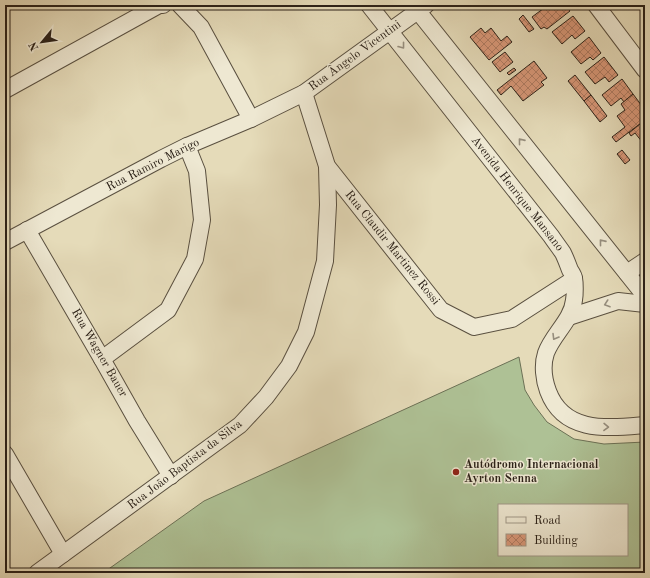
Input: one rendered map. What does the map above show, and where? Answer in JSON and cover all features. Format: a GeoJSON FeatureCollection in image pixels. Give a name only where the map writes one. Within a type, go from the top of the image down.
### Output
{"type":"FeatureCollection","features":[{"type":"Feature","properties":{"kind":"street"},"geometry":{"type":"LineString","coordinates":[[5,90],[159,6],[164,5]]}},
{"type":"Feature","properties":{"kind":"street"},"geometry":{"type":"LineString","coordinates":[[180,5],[201,27],[251,119]]}},
{"type":"Feature","properties":{"kind":"street","name":"Avenida Henrique Mansano"},"geometry":{"type":"LineString","coordinates":[[369,5],[564,254],[574,279],[574,301],[568,317],[546,353],[544,370],[545,384],[551,400],[562,413],[574,422],[589,426],[620,427],[645,425]]}},
{"type":"Feature","properties":{"kind":"street"},"geometry":{"type":"LineString","coordinates":[[596,5],[645,70]]}},
{"type":"Feature","properties":{"kind":"street"},"geometry":{"type":"LineString","coordinates":[[419,7],[645,296]]}},
{"type":"Feature","properties":{"kind":"street","name":"Rua Ângelo Vicentini"},"geometry":{"type":"LineString","coordinates":[[304,93],[390,31],[419,7]]}},
{"type":"Feature","properties":{"kind":"street","name":"Rua Ramiro Marigo"},"geometry":{"type":"LineString","coordinates":[[5,242],[187,146],[251,119],[304,93]]}},
{"type":"Feature","properties":{"kind":"street","name":"Rua Claudir Martinez Rossi"},"geometry":{"type":"LineString","coordinates":[[304,93],[327,166],[441,310],[474,327],[512,319],[574,279]]}},
{"type":"Feature","properties":{"kind":"street"},"geometry":{"type":"LineString","coordinates":[[102,359],[168,310],[195,259],[202,220],[197,171],[187,146]]}},
{"type":"Feature","properties":{"kind":"street","name":"Rua João Baptista da Silva"},"geometry":{"type":"LineString","coordinates":[[37,573],[240,425],[266,397],[289,366],[306,332],[324,261],[328,205],[327,166]]}},
{"type":"Feature","properties":{"kind":"street","name":"Rua Wagner Bauer"},"geometry":{"type":"LineString","coordinates":[[27,230],[170,476]]}},
{"type":"Feature","properties":{"kind":"street"},"geometry":{"type":"LineString","coordinates":[[626,273],[645,261]]}},
{"type":"Feature","properties":{"kind":"street"},"geometry":{"type":"LineString","coordinates":[[568,317],[618,300],[645,304]]}},
{"type":"Feature","properties":{"kind":"street"},"geometry":{"type":"LineString","coordinates":[[5,454],[63,554]]}},
{"type":"Feature","properties":{"kind":"green space","name":"Autódromo Internacional Ayrton Senna"},"geometry":{"type":"Polygon","coordinates":[[[519,357],[525,390],[547,422],[574,439],[604,444],[645,442],[645,573],[103,573],[204,501],[519,357]]]}},
{"type":"Feature","properties":{"kind":"building"},"geometry":{"type":"Polygon","coordinates":[[[548,5],[565,5],[570,11],[547,29],[544,27],[541,29],[532,17],[548,5]]]}},
{"type":"Feature","properties":{"kind":"building"},"geometry":{"type":"Polygon","coordinates":[[[523,15],[534,29],[529,32],[519,19],[523,15]]]}},
{"type":"Feature","properties":{"kind":"building"},"geometry":{"type":"Polygon","coordinates":[[[573,16],[585,31],[575,39],[572,35],[562,44],[552,32],[573,16]]]}},
{"type":"Feature","properties":{"kind":"building"},"geometry":{"type":"Polygon","coordinates":[[[481,28],[485,33],[491,28],[501,41],[507,36],[512,42],[489,60],[470,37],[481,28]]]}},
{"type":"Feature","properties":{"kind":"building"},"geometry":{"type":"Polygon","coordinates":[[[589,37],[601,53],[593,60],[590,57],[581,64],[571,52],[589,37]]]}},
{"type":"Feature","properties":{"kind":"building"},"geometry":{"type":"Polygon","coordinates":[[[505,52],[513,62],[500,72],[492,62],[505,52]]]}},
{"type":"Feature","properties":{"kind":"building"},"geometry":{"type":"Polygon","coordinates":[[[604,57],[618,75],[609,82],[605,77],[595,84],[585,72],[604,57]]]}},
{"type":"Feature","properties":{"kind":"building"},"geometry":{"type":"Polygon","coordinates":[[[534,61],[547,78],[541,82],[544,85],[523,101],[511,86],[501,95],[497,90],[534,61]]]}},
{"type":"Feature","properties":{"kind":"building"},"geometry":{"type":"Polygon","coordinates":[[[514,68],[516,70],[509,75],[507,73],[514,68]]]}},
{"type":"Feature","properties":{"kind":"building"},"geometry":{"type":"Polygon","coordinates":[[[575,75],[591,95],[584,101],[568,81],[575,75]]]}},
{"type":"Feature","properties":{"kind":"building"},"geometry":{"type":"Polygon","coordinates":[[[622,79],[633,94],[624,102],[621,98],[611,106],[602,95],[622,79]]]}},
{"type":"Feature","properties":{"kind":"building"},"geometry":{"type":"Polygon","coordinates":[[[633,94],[645,110],[645,120],[616,142],[612,137],[625,127],[617,116],[625,110],[621,104],[633,94]]]}},
{"type":"Feature","properties":{"kind":"building"},"geometry":{"type":"Polygon","coordinates":[[[591,95],[607,116],[600,122],[584,101],[591,95]]]}},
{"type":"Feature","properties":{"kind":"building"},"geometry":{"type":"Polygon","coordinates":[[[645,120],[645,141],[643,143],[635,133],[631,136],[629,133],[645,120]]]}},
{"type":"Feature","properties":{"kind":"building"},"geometry":{"type":"Polygon","coordinates":[[[622,150],[630,160],[625,164],[617,154],[622,150]]]}},
{"type":"Feature","properties":{"kind":"place","name":"Autódromo Internacional Ayrton Senna"},"geometry":{"type":"Point","coordinates":[456,472]}}]}
